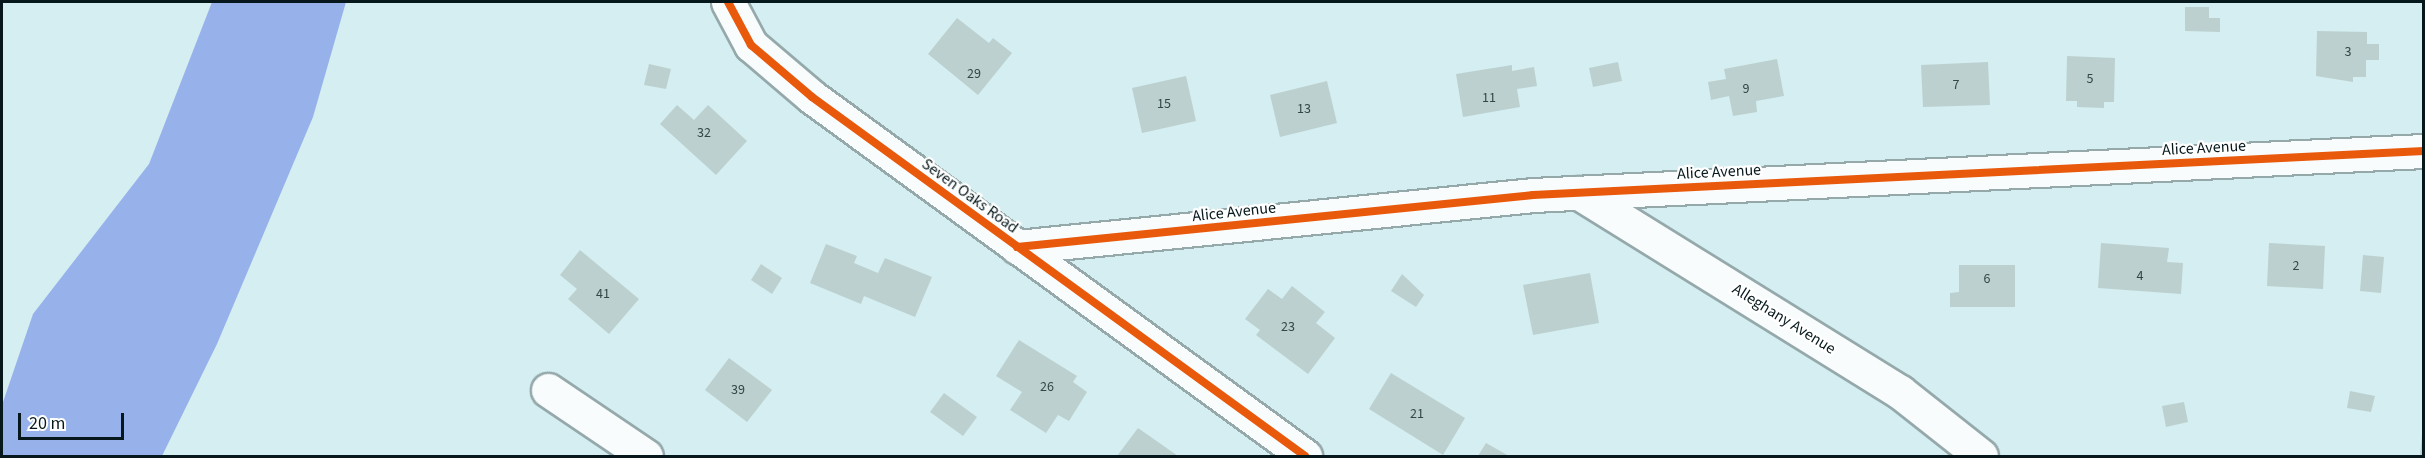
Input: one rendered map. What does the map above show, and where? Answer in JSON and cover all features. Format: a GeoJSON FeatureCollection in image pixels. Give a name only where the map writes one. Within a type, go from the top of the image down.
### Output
{"type":"FeatureCollection","features":[{"type":"Feature","properties":{"kind":"street","name":"Seven Oaks Road"},"geometry":{"type":"LineString","coordinates":[[728,2],[751,45],[812,97],[1305,456]]}},
{"type":"Feature","properties":{"kind":"street","name":"Alice Avenue"},"geometry":{"type":"LineString","coordinates":[[1017,248],[1579,193],[2424,151]]}},
{"type":"Feature","properties":{"kind":"street","name":"Alleghany Avenue"},"geometry":{"type":"LineString","coordinates":[[1579,193],[1900,393],[1981,456]]}},
{"type":"Feature","properties":{"kind":"street"},"geometry":{"type":"LineString","coordinates":[[548,390],[646,456]]}},
{"type":"Feature","properties":{"kind":"water"},"geometry":{"type":"Polygon","coordinates":[[[212,2],[346,2],[313,117],[217,344],[162,456],[2,456],[2,405],[33,314],[149,164],[212,2]]]}},
{"type":"Feature","properties":{"kind":"building"},"geometry":{"type":"Polygon","coordinates":[[[2185,7],[2209,7],[2209,18],[2220,18],[2220,32],[2185,31],[2185,7]]]}},
{"type":"Feature","properties":{"kind":"building"},"geometry":{"type":"Polygon","coordinates":[[[957,18],[989,43],[993,38],[1012,53],[978,95],[928,54],[957,18]]]}},
{"type":"Feature","properties":{"kind":"building"},"geometry":{"type":"Polygon","coordinates":[[[2317,31],[2367,32],[2367,44],[2379,44],[2379,60],[2366,60],[2366,77],[2353,77],[2353,82],[2316,76],[2317,31]]]}},
{"type":"Feature","properties":{"kind":"building"},"geometry":{"type":"Polygon","coordinates":[[[2067,56],[2115,58],[2114,102],[2104,102],[2104,108],[2077,107],[2077,101],[2066,101],[2067,56]]]}},
{"type":"Feature","properties":{"kind":"building"},"geometry":{"type":"Polygon","coordinates":[[[1777,59],[1784,96],[1756,101],[1757,112],[1733,116],[1729,96],[1711,100],[1708,82],[1726,79],[1724,69],[1777,59]]]}},
{"type":"Feature","properties":{"kind":"building"},"geometry":{"type":"Polygon","coordinates":[[[1618,62],[1622,81],[1593,87],[1589,68],[1618,62]]]}},
{"type":"Feature","properties":{"kind":"building"},"geometry":{"type":"Polygon","coordinates":[[[1988,62],[1990,105],[1923,107],[1921,65],[1988,62]]]}},
{"type":"Feature","properties":{"kind":"building"},"geometry":{"type":"Polygon","coordinates":[[[649,64],[671,69],[666,89],[644,85],[649,64]]]}},
{"type":"Feature","properties":{"kind":"building"},"geometry":{"type":"Polygon","coordinates":[[[1512,65],[1512,71],[1534,67],[1537,86],[1517,89],[1520,107],[1463,117],[1456,74],[1512,65]]]}},
{"type":"Feature","properties":{"kind":"building"},"geometry":{"type":"Polygon","coordinates":[[[1186,76],[1196,121],[1142,133],[1132,88],[1186,76]]]}},
{"type":"Feature","properties":{"kind":"building"},"geometry":{"type":"Polygon","coordinates":[[[1327,81],[1337,123],[1280,137],[1270,95],[1327,81]]]}},
{"type":"Feature","properties":{"kind":"building"},"geometry":{"type":"Polygon","coordinates":[[[677,105],[694,120],[708,105],[747,141],[716,175],[660,124],[677,105]]]}},
{"type":"Feature","properties":{"kind":"building"},"geometry":{"type":"Polygon","coordinates":[[[2101,243],[2169,248],[2167,262],[2183,263],[2181,294],[2098,288],[2101,243]]]}},
{"type":"Feature","properties":{"kind":"building"},"geometry":{"type":"Polygon","coordinates":[[[2269,243],[2325,246],[2323,289],[2267,286],[2269,243]]]}},
{"type":"Feature","properties":{"kind":"building"},"geometry":{"type":"Polygon","coordinates":[[[826,244],[857,256],[854,263],[878,273],[885,258],[932,277],[915,317],[864,296],[861,304],[810,283],[826,244]]]}},
{"type":"Feature","properties":{"kind":"building"},"geometry":{"type":"Polygon","coordinates":[[[580,250],[639,299],[609,334],[568,299],[577,289],[560,275],[580,250]]]}},
{"type":"Feature","properties":{"kind":"building"},"geometry":{"type":"Polygon","coordinates":[[[2363,255],[2384,257],[2381,293],[2360,291],[2363,255]]]}},
{"type":"Feature","properties":{"kind":"building"},"geometry":{"type":"Polygon","coordinates":[[[761,264],[782,278],[772,294],[751,280],[761,264]]]}},
{"type":"Feature","properties":{"kind":"building"},"geometry":{"type":"Polygon","coordinates":[[[1959,265],[2015,265],[2015,307],[1950,307],[1950,293],[1959,292],[1959,265]]]}},
{"type":"Feature","properties":{"kind":"building"},"geometry":{"type":"Polygon","coordinates":[[[1590,273],[1599,323],[1533,335],[1523,285],[1590,273]]]}},
{"type":"Feature","properties":{"kind":"building"},"geometry":{"type":"Polygon","coordinates":[[[1402,274],[1424,295],[1416,307],[1391,291],[1402,274]]]}},
{"type":"Feature","properties":{"kind":"building"},"geometry":{"type":"Polygon","coordinates":[[[1292,286],[1325,312],[1316,323],[1335,338],[1308,374],[1256,335],[1260,330],[1245,319],[1268,289],[1282,299],[1292,286]]]}},
{"type":"Feature","properties":{"kind":"building"},"geometry":{"type":"Polygon","coordinates":[[[1019,340],[1077,376],[1073,382],[1087,392],[1069,421],[1058,415],[1046,433],[1010,410],[1022,392],[996,376],[1019,340]]]}},
{"type":"Feature","properties":{"kind":"building"},"geometry":{"type":"Polygon","coordinates":[[[729,358],[772,390],[747,422],[705,390],[729,358]]]}},
{"type":"Feature","properties":{"kind":"building"},"geometry":{"type":"Polygon","coordinates":[[[1391,373],[1465,418],[1443,455],[1369,409],[1391,373]]]}},
{"type":"Feature","properties":{"kind":"building"},"geometry":{"type":"Polygon","coordinates":[[[2350,391],[2375,396],[2371,412],[2347,408],[2350,391]]]}},
{"type":"Feature","properties":{"kind":"building"},"geometry":{"type":"Polygon","coordinates":[[[944,393],[977,417],[963,436],[930,412],[944,393]]]}},
{"type":"Feature","properties":{"kind":"building"},"geometry":{"type":"Polygon","coordinates":[[[2184,402],[2188,422],[2166,427],[2162,406],[2184,402]]]}},
{"type":"Feature","properties":{"kind":"building"},"geometry":{"type":"Polygon","coordinates":[[[1138,428],[1178,456],[1117,456],[1138,428]]]}},
{"type":"Feature","properties":{"kind":"building"},"geometry":{"type":"Polygon","coordinates":[[[2422,435],[2424,456],[2420,456],[2422,435]]]}},
{"type":"Feature","properties":{"kind":"building"},"geometry":{"type":"Polygon","coordinates":[[[1486,443],[1509,456],[1478,456],[1486,443]]]}},
{"type":"Feature","properties":{"kind":"cycle path"},"geometry":{"type":"LineString","coordinates":[[728,2],[751,45],[812,97],[1305,456]]}},
{"type":"Feature","properties":{"kind":"cycle path"},"geometry":{"type":"LineString","coordinates":[[1017,247],[1533,195],[2424,151]]}}]}
